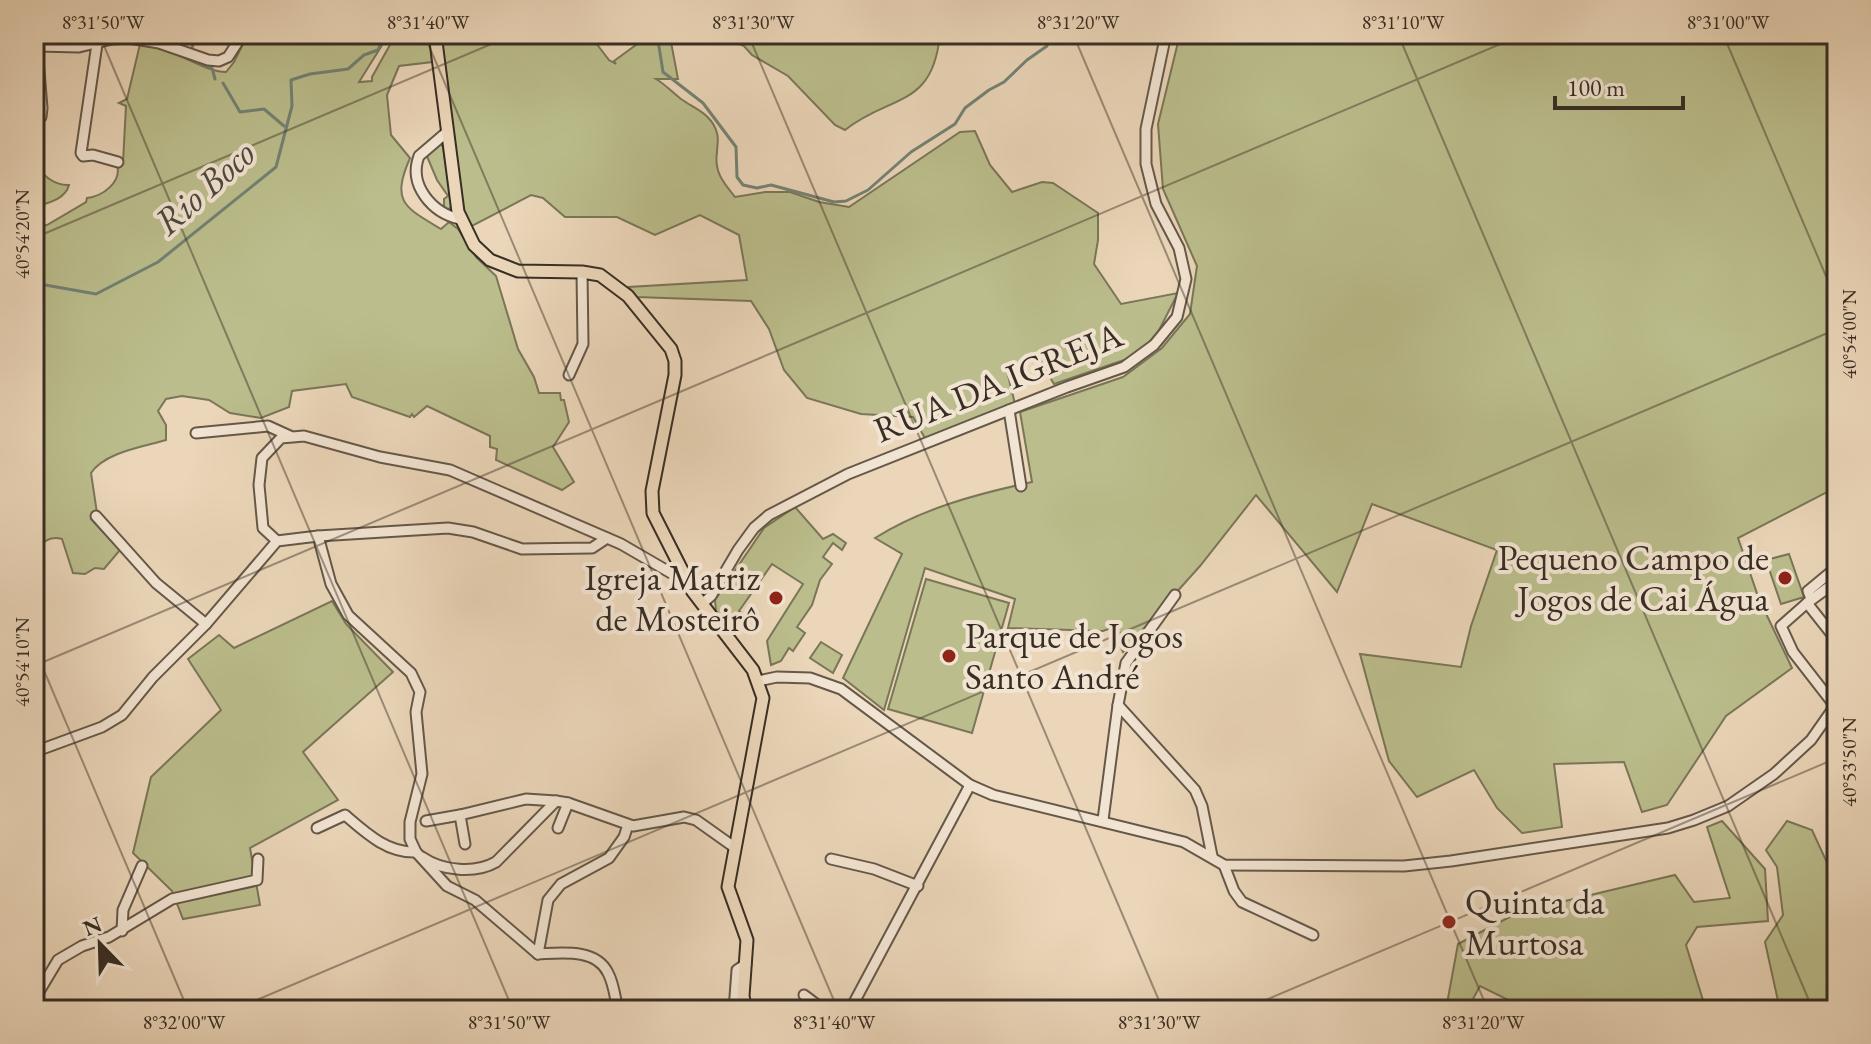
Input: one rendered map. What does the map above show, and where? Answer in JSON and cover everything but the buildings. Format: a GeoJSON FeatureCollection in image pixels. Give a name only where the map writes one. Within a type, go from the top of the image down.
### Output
{"type":"FeatureCollection","features":[{"type":"Feature","properties":{"kind":"main road"},"geometry":{"type":"LineString","coordinates":[[435,34],[460,219],[469,237],[490,260],[518,271],[582,272],[600,275],[613,282],[651,323],[673,354],[675,375],[651,505],[657,527],[693,592],[751,667],[763,704],[728,887],[746,930],[743,996],[746,1010]]}},
{"type":"Feature","properties":{"kind":"street"},"geometry":{"type":"LineString","coordinates":[[34,123],[41,117],[42,108],[36,42],[79,47],[112,39],[144,40],[219,61],[228,57],[243,34]]}},
{"type":"Feature","properties":{"kind":"street","name":"RUA DA IGREJA"},"geometry":{"type":"LineString","coordinates":[[702,604],[711,596],[754,528],[769,515],[848,474],[1124,367],[1154,345],[1177,317],[1186,279],[1179,248],[1156,204],[1146,164],[1146,129],[1166,34]]}},
{"type":"Feature","properties":{"kind":"street"},"geometry":{"type":"LineString","coordinates":[[97,44],[81,153],[83,156],[93,155],[118,162]]}},
{"type":"Feature","properties":{"kind":"street"},"geometry":{"type":"LineString","coordinates":[[447,132],[419,156],[416,177],[421,192],[431,203],[450,217],[460,219]]}},
{"type":"Feature","properties":{"kind":"street"},"geometry":{"type":"LineString","coordinates":[[569,375],[583,344],[582,272]]}},
{"type":"Feature","properties":{"kind":"street"},"geometry":{"type":"LineString","coordinates":[[1009,410],[1021,486]]}},
{"type":"Feature","properties":{"kind":"street"},"geometry":{"type":"LineString","coordinates":[[196,433],[268,426],[293,437]]}},
{"type":"Feature","properties":{"kind":"street"},"geometry":{"type":"LineString","coordinates":[[277,541],[263,528],[259,485],[262,458],[281,438],[304,436],[380,457],[450,470],[607,538],[671,573],[682,574]]}},
{"type":"Feature","properties":{"kind":"street"},"geometry":{"type":"LineString","coordinates":[[96,516],[156,583],[206,624]]}},
{"type":"Feature","properties":{"kind":"street"},"geometry":{"type":"LineString","coordinates":[[34,752],[102,727],[122,715],[277,541],[448,528],[473,532],[522,549],[592,548],[607,538]]}},
{"type":"Feature","properties":{"kind":"street"},"geometry":{"type":"LineString","coordinates":[[318,536],[331,584],[348,615],[411,673],[420,692],[416,712],[422,774],[410,822],[410,839],[416,852],[447,886],[475,900],[538,954],[575,953],[592,957],[608,970],[618,1010]]}},
{"type":"Feature","properties":{"kind":"street"},"geometry":{"type":"LineString","coordinates":[[1837,567],[1808,591],[1809,601],[1837,641]]}},
{"type":"Feature","properties":{"kind":"street"},"geometry":{"type":"LineString","coordinates":[[693,592],[720,581]]}},
{"type":"Feature","properties":{"kind":"street"},"geometry":{"type":"LineString","coordinates":[[1224,865],[1404,866],[1668,828],[1728,806],[1774,774],[1811,740],[1836,704],[1793,652],[1781,626],[1837,581]]}},
{"type":"Feature","properties":{"kind":"street"},"geometry":{"type":"LineString","coordinates":[[1103,820],[1126,663],[1175,595]]}},
{"type":"Feature","properties":{"kind":"street"},"geometry":{"type":"LineString","coordinates":[[758,681],[777,677],[810,678],[841,689],[970,785],[993,795],[1184,842],[1224,865],[1242,902],[1313,935]]}},
{"type":"Feature","properties":{"kind":"street"},"geometry":{"type":"LineString","coordinates":[[1118,705],[1195,790],[1202,806],[1212,856]]}},
{"type":"Feature","properties":{"kind":"street"},"geometry":{"type":"LineString","coordinates":[[850,1010],[970,785]]}},
{"type":"Feature","properties":{"kind":"street"},"geometry":{"type":"LineString","coordinates":[[426,821],[526,799],[556,801],[633,826],[684,817],[696,820],[734,847]]}},
{"type":"Feature","properties":{"kind":"street"},"geometry":{"type":"LineString","coordinates":[[317,828],[345,815],[375,840],[402,853],[416,852],[428,861],[445,867],[484,869],[496,862],[556,801]]}},
{"type":"Feature","properties":{"kind":"street"},"geometry":{"type":"LineString","coordinates":[[558,828],[568,803]]}},
{"type":"Feature","properties":{"kind":"street"},"geometry":{"type":"LineString","coordinates":[[460,815],[465,844]]}},
{"type":"Feature","properties":{"kind":"street"},"geometry":{"type":"LineString","coordinates":[[538,954],[548,900],[561,884],[609,858],[624,837],[628,825]]}},
{"type":"Feature","properties":{"kind":"street"},"geometry":{"type":"LineString","coordinates":[[34,1000],[58,960],[82,946],[122,931],[172,899],[257,880],[258,859]]}},
{"type":"Feature","properties":{"kind":"street"},"geometry":{"type":"LineString","coordinates":[[831,859],[874,869],[918,886]]}},
{"type":"Feature","properties":{"kind":"street"},"geometry":{"type":"LineString","coordinates":[[122,931],[123,910],[142,866]]}},
{"type":"Feature","properties":{"kind":"street"},"geometry":{"type":"LineString","coordinates":[[734,1010],[737,970],[746,968]]}},
{"type":"Feature","properties":{"kind":"street"},"geometry":{"type":"LineString","coordinates":[[804,995],[824,1010]]}},
{"type":"Feature","properties":{"kind":"green space"},"geometry":{"type":"Polygon","coordinates":[[[248,34],[389,34],[359,82],[372,81],[396,34],[430,34],[432,62],[399,66],[387,95],[391,135],[410,158],[402,185],[404,202],[441,229],[449,222],[458,229],[476,257],[496,276],[518,349],[539,393],[560,393],[561,400],[564,400],[569,422],[553,447],[574,482],[562,490],[496,460],[497,449],[490,447],[490,436],[427,406],[410,417],[352,397],[346,384],[292,391],[289,407],[261,418],[230,413],[209,400],[182,396],[166,399],[158,411],[166,425],[166,440],[115,455],[91,473],[97,513],[91,519],[120,550],[104,569],[95,568],[85,574],[73,573],[62,539],[46,541],[34,554],[34,217],[37,226],[47,225],[86,202],[87,198],[105,191],[114,182],[117,165],[123,162],[126,106],[119,103],[127,99],[140,44],[151,45],[207,68],[226,72],[248,34]]]}},
{"type":"Feature","properties":{"kind":"green space"},"geometry":{"type":"Polygon","coordinates":[[[441,34],[589,34],[609,60],[616,64],[614,61],[651,34],[666,34],[671,42],[678,79],[656,79],[715,126],[718,171],[735,197],[790,192],[819,202],[849,207],[960,132],[975,131],[990,165],[1012,192],[1042,182],[1053,183],[1098,213],[1094,264],[1121,304],[1178,293],[1155,338],[1127,359],[1054,384],[1038,357],[1006,367],[1015,404],[926,440],[913,417],[861,414],[807,398],[784,370],[769,329],[751,301],[636,297],[629,287],[747,280],[739,235],[700,215],[655,235],[617,217],[565,217],[543,198],[531,195],[470,227],[459,208],[458,171],[441,34]]]}},
{"type":"Feature","properties":{"kind":"green space"},"geometry":{"type":"Polygon","coordinates":[[[716,34],[940,34],[929,76],[919,88],[845,130],[835,125],[788,76],[752,55],[744,46],[716,34]]]}},
{"type":"Feature","properties":{"kind":"green space"},"geometry":{"type":"Polygon","coordinates":[[[1180,34],[1837,34],[1837,487],[1738,538],[1759,599],[1792,668],[1726,716],[1667,805],[1642,812],[1624,762],[1554,764],[1562,827],[1522,833],[1497,808],[1474,770],[1417,797],[1389,761],[1360,654],[1461,667],[1471,626],[1497,550],[1372,504],[1337,592],[1256,495],[1200,566],[1123,652],[1111,628],[1103,631],[1008,628],[1015,599],[925,568],[884,710],[843,678],[902,554],[875,538],[912,518],[951,503],[1032,482],[1020,412],[1123,377],[1162,348],[1190,314],[1197,266],[1163,189],[1158,124],[1180,34]]]}},
{"type":"Feature","properties":{"kind":"green space"},"geometry":{"type":"Polygon","coordinates":[[[440,142],[452,206],[447,211],[441,208],[448,196],[426,154],[440,142]]]}},
{"type":"Feature","properties":{"kind":"green space"},"geometry":{"type":"Polygon","coordinates":[[[34,165],[54,182],[69,185],[60,197],[34,207],[34,165]]]}},
{"type":"Feature","properties":{"kind":"green space"},"geometry":{"type":"Polygon","coordinates":[[[795,507],[823,539],[833,534],[846,543],[842,550],[833,543],[823,557],[832,564],[820,580],[812,605],[797,627],[805,633],[793,651],[789,648],[781,661],[771,665],[767,641],[803,584],[772,564],[739,611],[746,617],[732,632],[716,611],[715,600],[764,528],[795,507]]]}},
{"type":"Feature","properties":{"kind":"green space","name":"Pequeno Campo de Jogos de Cai Água"},"geometry":{"type":"Polygon","coordinates":[[[1789,554],[1804,597],[1781,604],[1766,560],[1789,554]]]}},
{"type":"Feature","properties":{"kind":"green space","name":"Parque de Jogos Santo André"},"geometry":{"type":"Polygon","coordinates":[[[926,579],[1009,603],[972,733],[888,709],[926,579]]]}},
{"type":"Feature","properties":{"kind":"green space"},"geometry":{"type":"Polygon","coordinates":[[[332,601],[346,624],[393,672],[303,752],[338,800],[250,848],[260,905],[183,919],[172,891],[133,853],[151,777],[221,710],[188,659],[219,635],[234,648],[332,601]]]}},
{"type":"Feature","properties":{"kind":"green space"},"geometry":{"type":"Polygon","coordinates":[[[821,642],[842,655],[833,673],[810,658],[821,642]]]}},
{"type":"Feature","properties":{"kind":"green space"},"geometry":{"type":"Polygon","coordinates":[[[1722,821],[1765,869],[1768,921],[1697,927],[1686,945],[1706,1010],[1529,1010],[1480,986],[1467,1010],[1446,1009],[1458,944],[1519,912],[1675,875],[1694,902],[1730,898],[1707,827],[1722,821]]]}},
{"type":"Feature","properties":{"kind":"green space"},"geometry":{"type":"Polygon","coordinates":[[[1787,821],[1812,830],[1829,867],[1837,865],[1837,1010],[1780,1010],[1765,942],[1783,915],[1777,867],[1766,850],[1787,821]]]}},
{"type":"Feature","properties":{"kind":"waterway"},"geometry":{"type":"LineString","coordinates":[[192,48],[196,34]]}},
{"type":"Feature","properties":{"kind":"waterway","name":"Rio Boco"},"geometry":{"type":"LineString","coordinates":[[34,283],[96,294],[158,262],[276,167],[292,106],[291,80],[348,69],[364,55],[378,50],[385,34]]}},
{"type":"Feature","properties":{"kind":"waterway"},"geometry":{"type":"LineString","coordinates":[[657,34],[663,72],[703,103],[736,147],[737,177],[743,185],[757,188],[771,185],[834,202],[846,201],[868,190],[911,152],[955,124],[965,108],[1004,82],[1047,46],[1048,34]]}},
{"type":"Feature","properties":{"kind":"waterway"},"geometry":{"type":"LineString","coordinates":[[187,58],[212,68],[215,79]]}},
{"type":"Feature","properties":{"kind":"waterway"},"geometry":{"type":"LineString","coordinates":[[223,83],[240,112],[264,109],[284,126]]}},
{"type":"Feature","properties":{"kind":"place","name":"Pequeno Campo de Jogos de Cai Água"},"geometry":{"type":"Point","coordinates":[1785,578]}},
{"type":"Feature","properties":{"kind":"place","name":"Igreja Matriz de Mosteirô"},"geometry":{"type":"Point","coordinates":[776,598]}},
{"type":"Feature","properties":{"kind":"place","name":"Parque de Jogos Santo André"},"geometry":{"type":"Point","coordinates":[949,656]}},
{"type":"Feature","properties":{"kind":"place","name":"Quinta da Murtosa"},"geometry":{"type":"Point","coordinates":[1449,922]}}]}
